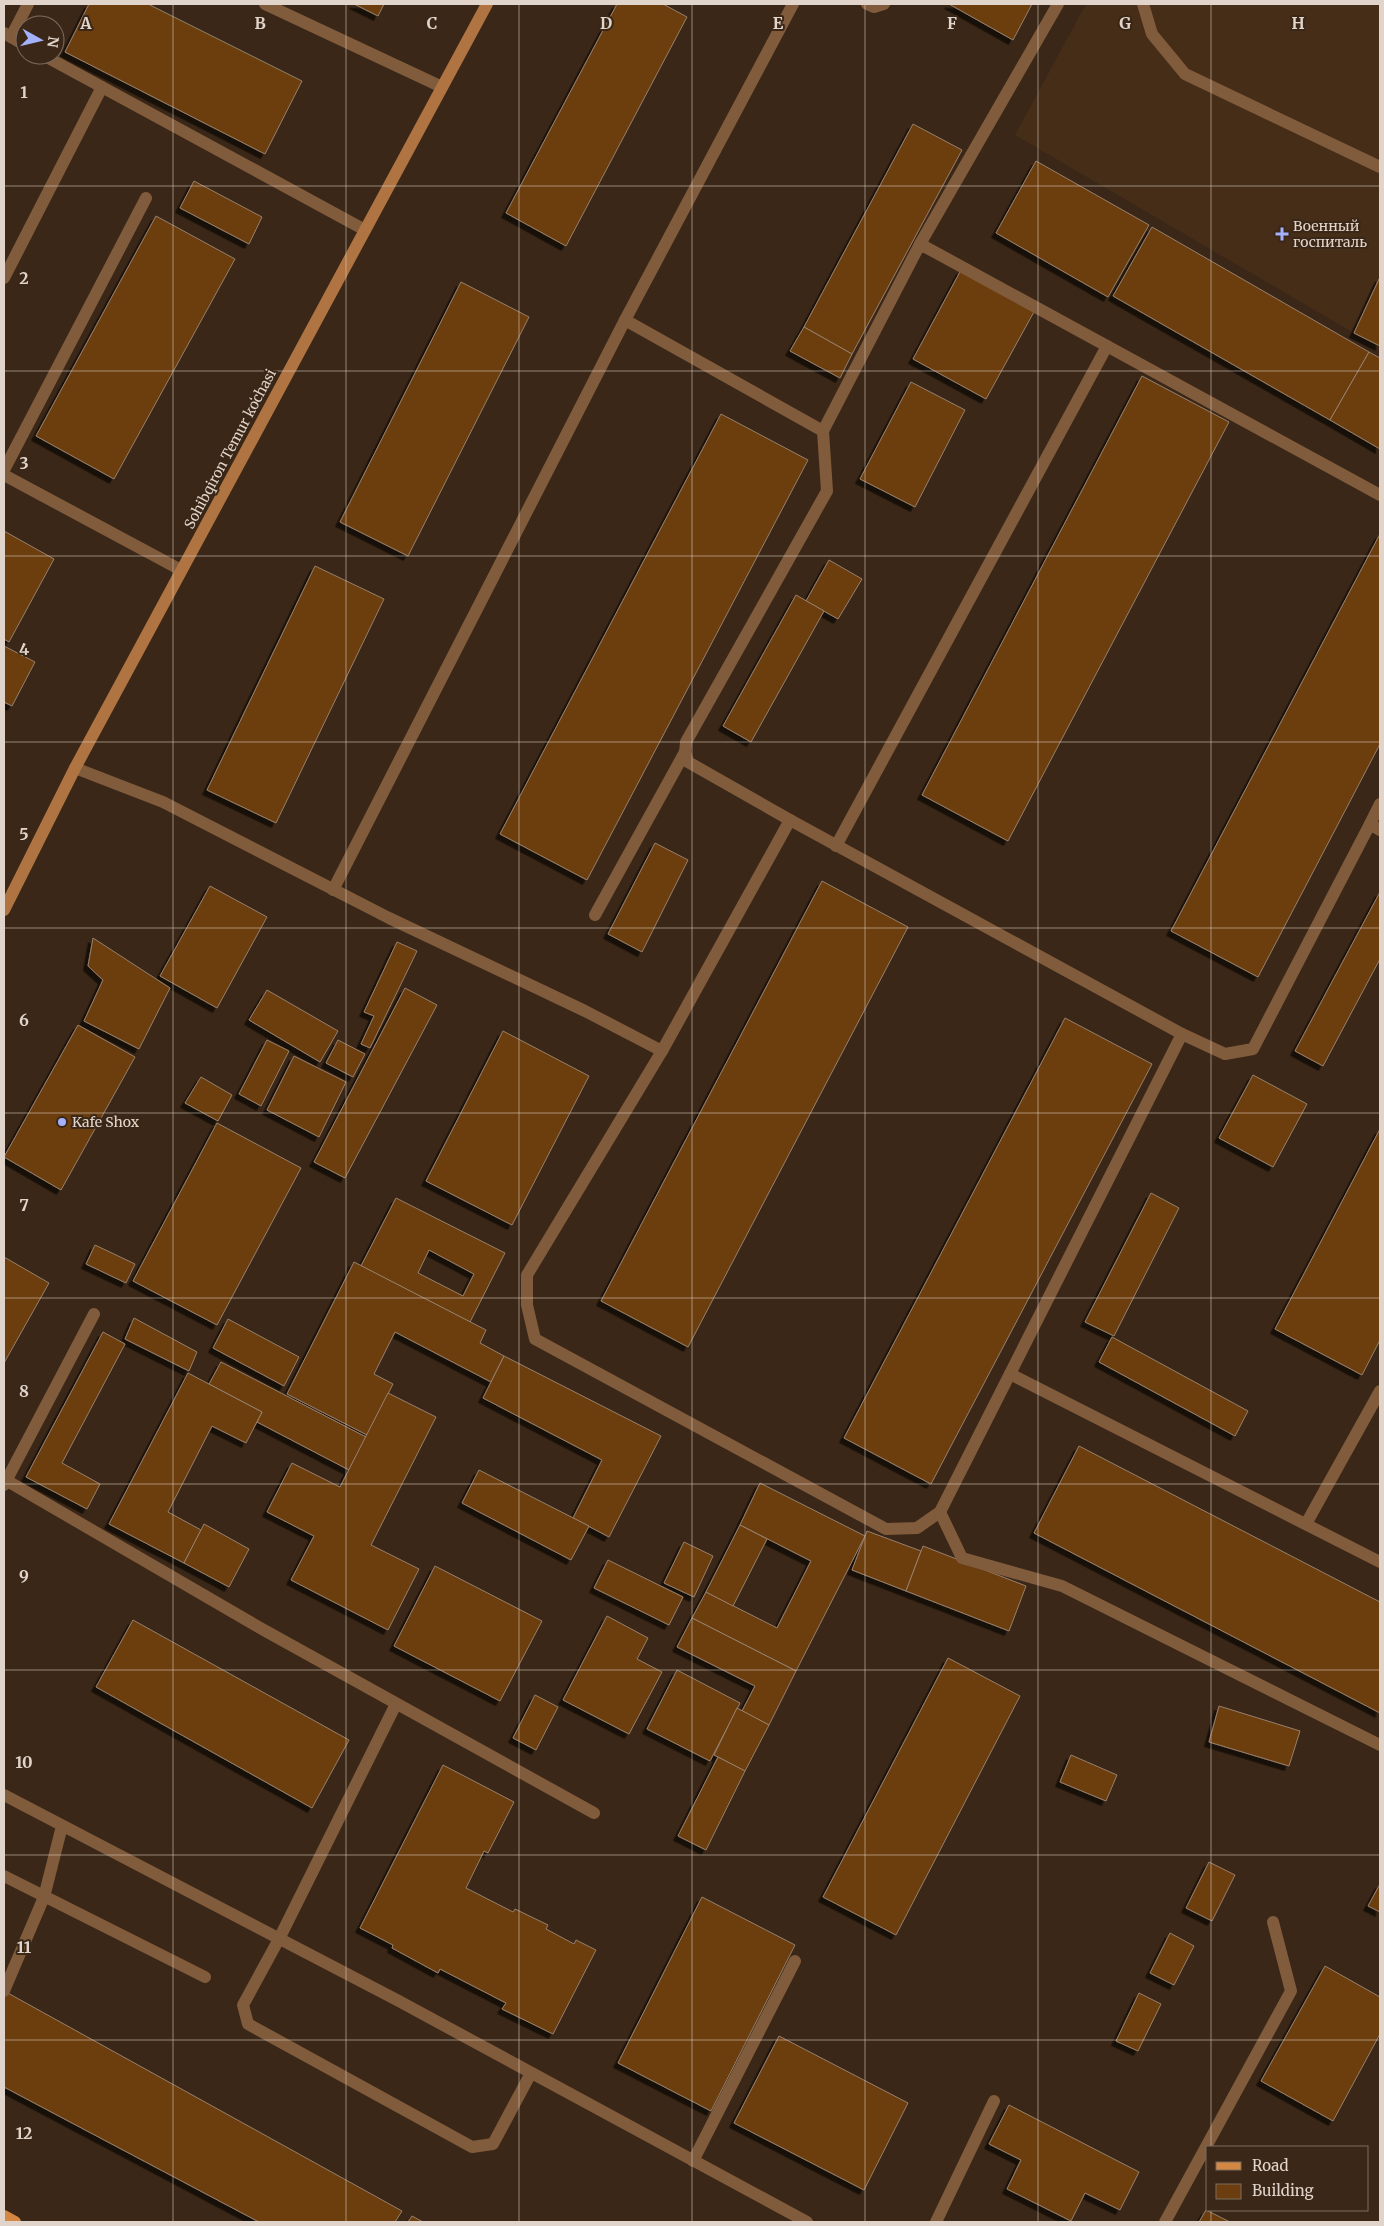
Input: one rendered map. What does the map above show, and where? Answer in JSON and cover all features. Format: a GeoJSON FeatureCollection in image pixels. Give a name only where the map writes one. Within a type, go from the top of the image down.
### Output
{"type":"FeatureCollection","features":[{"type":"Feature","properties":{"kind":"main road","name":"Sohibqiron Temur koʻchasi"},"geometry":{"type":"LineString","coordinates":[[4,910],[75,768],[487,4]]}},
{"type":"Feature","properties":{"kind":"main road"},"geometry":{"type":"LineString","coordinates":[[4,2216],[15,2222]]}},
{"type":"Feature","properties":{"kind":"lane"},"geometry":{"type":"LineString","coordinates":[[7,35],[28,4]]}},
{"type":"Feature","properties":{"kind":"lane"},"geometry":{"type":"LineString","coordinates":[[265,4],[442,88]]}},
{"type":"Feature","properties":{"kind":"lane"},"geometry":{"type":"LineString","coordinates":[[333,890],[625,320],[793,4]]}},
{"type":"Feature","properties":{"kind":"lane"},"geometry":{"type":"LineString","coordinates":[[867,4],[874,7],[884,4]]}},
{"type":"Feature","properties":{"kind":"lane"},"geometry":{"type":"LineString","coordinates":[[1058,4],[920,244],[822,431],[827,491],[686,742],[685,752],[688,762],[836,846],[1182,1034],[1225,1054],[1253,1049],[1375,827],[1380,804]]}},
{"type":"Feature","properties":{"kind":"lane"},"geometry":{"type":"LineString","coordinates":[[1143,4],[1152,34],[1185,74],[1380,167]]}},
{"type":"Feature","properties":{"kind":"lane"},"geometry":{"type":"LineString","coordinates":[[61,65],[365,230]]}},
{"type":"Feature","properties":{"kind":"lane"},"geometry":{"type":"LineString","coordinates":[[4,278],[102,88]]}},
{"type":"Feature","properties":{"kind":"lane"},"geometry":{"type":"LineString","coordinates":[[4,470],[146,198]]}},
{"type":"Feature","properties":{"kind":"lane"},"geometry":{"type":"LineString","coordinates":[[920,244],[1380,495]]}},
{"type":"Feature","properties":{"kind":"lane"},"geometry":{"type":"LineString","coordinates":[[625,320],[822,431]]}},
{"type":"Feature","properties":{"kind":"lane"},"geometry":{"type":"LineString","coordinates":[[836,846],[1107,346]]}},
{"type":"Feature","properties":{"kind":"lane"},"geometry":{"type":"LineString","coordinates":[[4,475],[181,570]]}},
{"type":"Feature","properties":{"kind":"lane"},"geometry":{"type":"LineString","coordinates":[[595,915],[685,752]]}},
{"type":"Feature","properties":{"kind":"lane"},"geometry":{"type":"LineString","coordinates":[[75,768],[163,802],[333,890],[585,1011],[662,1051]]}},
{"type":"Feature","properties":{"kind":"lane"},"geometry":{"type":"LineString","coordinates":[[790,820],[662,1051],[527,1275],[527,1305],[535,1339],[886,1529],[917,1528],[940,1512],[1182,1034]]}},
{"type":"Feature","properties":{"kind":"lane"},"geometry":{"type":"LineString","coordinates":[[94,1314],[5,1481],[262,1629],[594,1813]]}},
{"type":"Feature","properties":{"kind":"lane"},"geometry":{"type":"LineString","coordinates":[[1010,1374],[1380,1562]]}},
{"type":"Feature","properties":{"kind":"lane"},"geometry":{"type":"LineString","coordinates":[[1306,1524],[1380,1391]]}},
{"type":"Feature","properties":{"kind":"lane"},"geometry":{"type":"LineString","coordinates":[[940,1512],[962,1558],[1062,1586],[1380,1745]]}},
{"type":"Feature","properties":{"kind":"lane"},"geometry":{"type":"LineString","coordinates":[[396,1704],[279,1939],[243,2005],[248,2024],[472,2147],[492,2144],[531,2073]]}},
{"type":"Feature","properties":{"kind":"lane"},"geometry":{"type":"LineString","coordinates":[[4,1795],[531,2073],[807,2222]]}},
{"type":"Feature","properties":{"kind":"lane"},"geometry":{"type":"LineString","coordinates":[[4,1991],[44,1897],[62,1826]]}},
{"type":"Feature","properties":{"kind":"lane"},"geometry":{"type":"LineString","coordinates":[[4,1876],[205,1977]]}},
{"type":"Feature","properties":{"kind":"lane"},"geometry":{"type":"LineString","coordinates":[[1206,2146],[1291,1990],[1273,1922]]}},
{"type":"Feature","properties":{"kind":"lane"},"geometry":{"type":"LineString","coordinates":[[693,2161],[795,1961]]}},
{"type":"Feature","properties":{"kind":"lane"},"geometry":{"type":"LineString","coordinates":[[936,2222],[994,2101]]}},
{"type":"Feature","properties":{"kind":"lane"},"geometry":{"type":"LineString","coordinates":[[1165,2222],[1206,2147]]}},
{"type":"Feature","properties":{"kind":"shaded area","name":"Военный госпиталь"},"geometry":{"type":"Polygon","coordinates":[[[1086,4],[1380,4],[1380,346],[1354,333],[1015,135],[1086,4]]]}},
{"type":"Feature","properties":{"kind":"building"},"geometry":{"type":"Polygon","coordinates":[[[89,4],[148,4],[302,81],[265,154],[65,52],[89,4]]]}},
{"type":"Feature","properties":{"kind":"building"},"geometry":{"type":"Polygon","coordinates":[[[354,4],[384,4],[378,16],[354,4]]]}},
{"type":"Feature","properties":{"kind":"building"},"geometry":{"type":"Polygon","coordinates":[[[617,4],[663,4],[687,17],[566,246],[506,213],[617,4]]]}},
{"type":"Feature","properties":{"kind":"building"},"geometry":{"type":"Polygon","coordinates":[[[949,4],[1032,4],[1013,40],[949,4]]]}},
{"type":"Feature","properties":{"kind":"building"},"geometry":{"type":"Polygon","coordinates":[[[913,124],[962,150],[852,354],[804,327],[913,124]]]}},
{"type":"Feature","properties":{"kind":"building"},"geometry":{"type":"Polygon","coordinates":[[[1036,161],[1149,225],[1108,297],[996,233],[1036,161]]]}},
{"type":"Feature","properties":{"kind":"building"},"geometry":{"type":"Polygon","coordinates":[[[194,181],[262,217],[249,244],[180,208],[194,181]]]}},
{"type":"Feature","properties":{"kind":"building"},"geometry":{"type":"Polygon","coordinates":[[[156,216],[235,259],[114,479],[36,436],[156,216]]]}},
{"type":"Feature","properties":{"kind":"building"},"geometry":{"type":"Polygon","coordinates":[[[1152,227],[1369,352],[1330,420],[1113,296],[1152,227]]]}},
{"type":"Feature","properties":{"kind":"building"},"geometry":{"type":"Polygon","coordinates":[[[961,270],[1035,310],[986,399],[913,359],[961,270]]]}},
{"type":"Feature","properties":{"kind":"building"},"geometry":{"type":"Polygon","coordinates":[[[1380,277],[1380,346],[1354,333],[1380,277]]]}},
{"type":"Feature","properties":{"kind":"building"},"geometry":{"type":"Polygon","coordinates":[[[461,282],[529,317],[408,556],[340,522],[461,282]]]}},
{"type":"Feature","properties":{"kind":"building"},"geometry":{"type":"Polygon","coordinates":[[[804,327],[852,354],[840,378],[790,351],[804,327]]]}},
{"type":"Feature","properties":{"kind":"building"},"geometry":{"type":"Polygon","coordinates":[[[1369,352],[1380,358],[1380,449],[1330,420],[1369,352]]]}},
{"type":"Feature","properties":{"kind":"building"},"geometry":{"type":"Polygon","coordinates":[[[1142,376],[1229,422],[1008,841],[922,795],[1142,376]]]}},
{"type":"Feature","properties":{"kind":"building"},"geometry":{"type":"Polygon","coordinates":[[[911,382],[965,410],[915,507],[860,479],[911,382]]]}},
{"type":"Feature","properties":{"kind":"building"},"geometry":{"type":"Polygon","coordinates":[[[721,414],[808,460],[587,880],[500,834],[721,414]]]}},
{"type":"Feature","properties":{"kind":"building"},"geometry":{"type":"Polygon","coordinates":[[[4,531],[54,559],[9,642],[4,639],[4,531]]]}},
{"type":"Feature","properties":{"kind":"building"},"geometry":{"type":"Polygon","coordinates":[[[1380,534],[1380,744],[1258,977],[1171,931],[1380,534]]]}},
{"type":"Feature","properties":{"kind":"building"},"geometry":{"type":"Polygon","coordinates":[[[829,560],[862,579],[838,619],[806,601],[829,560]]]}},
{"type":"Feature","properties":{"kind":"building"},"geometry":{"type":"Polygon","coordinates":[[[315,566],[384,599],[276,823],[207,790],[315,566]]]}},
{"type":"Feature","properties":{"kind":"building"},"geometry":{"type":"Polygon","coordinates":[[[796,595],[824,611],[751,742],[723,726],[796,595]]]}},
{"type":"Feature","properties":{"kind":"building"},"geometry":{"type":"Polygon","coordinates":[[[4,646],[35,662],[12,706],[4,702],[4,646]]]}},
{"type":"Feature","properties":{"kind":"building"},"geometry":{"type":"Polygon","coordinates":[[[655,843],[688,860],[642,952],[608,934],[655,843]]]}},
{"type":"Feature","properties":{"kind":"building"},"geometry":{"type":"Polygon","coordinates":[[[822,881],[908,927],[688,1347],[601,1301],[822,881]]]}},
{"type":"Feature","properties":{"kind":"building"},"geometry":{"type":"Polygon","coordinates":[[[210,886],[267,917],[217,1008],[160,976],[210,886]]]}},
{"type":"Feature","properties":{"kind":"building"},"geometry":{"type":"Polygon","coordinates":[[[1380,892],[1380,959],[1323,1066],[1295,1051],[1380,892]]]}},
{"type":"Feature","properties":{"kind":"building"},"geometry":{"type":"Polygon","coordinates":[[[93,938],[170,988],[139,1049],[84,1021],[103,980],[88,966],[93,938]]]}},
{"type":"Feature","properties":{"kind":"building"},"geometry":{"type":"Polygon","coordinates":[[[397,942],[417,951],[370,1048],[361,1044],[374,1016],[364,1012],[397,942]]]}},
{"type":"Feature","properties":{"kind":"building"},"geometry":{"type":"Polygon","coordinates":[[[405,988],[437,1005],[345,1178],[314,1162],[405,988]]]}},
{"type":"Feature","properties":{"kind":"building"},"geometry":{"type":"Polygon","coordinates":[[[267,990],[338,1031],[320,1062],[249,1020],[267,990]]]}},
{"type":"Feature","properties":{"kind":"building"},"geometry":{"type":"Polygon","coordinates":[[[1065,1018],[1152,1064],[931,1484],[844,1438],[1065,1018]]]}},
{"type":"Feature","properties":{"kind":"building"},"geometry":{"type":"Polygon","coordinates":[[[78,1025],[135,1057],[61,1190],[4,1157],[78,1025]]]}},
{"type":"Feature","properties":{"kind":"building"},"geometry":{"type":"Polygon","coordinates":[[[503,1031],[589,1076],[512,1225],[426,1181],[503,1031]]]}},
{"type":"Feature","properties":{"kind":"building"},"geometry":{"type":"Polygon","coordinates":[[[267,1040],[289,1051],[261,1106],[239,1094],[267,1040]]]}},
{"type":"Feature","properties":{"kind":"building"},"geometry":{"type":"Polygon","coordinates":[[[338,1040],[365,1054],[353,1077],[326,1063],[338,1040]]]}},
{"type":"Feature","properties":{"kind":"building"},"geometry":{"type":"Polygon","coordinates":[[[294,1056],[346,1082],[319,1137],[267,1110],[294,1056]]]}},
{"type":"Feature","properties":{"kind":"building"},"geometry":{"type":"Polygon","coordinates":[[[1253,1075],[1307,1104],[1273,1167],[1219,1138],[1253,1075]]]}},
{"type":"Feature","properties":{"kind":"building"},"geometry":{"type":"Polygon","coordinates":[[[201,1077],[232,1095],[218,1121],[185,1103],[201,1077]]]}},
{"type":"Feature","properties":{"kind":"building"},"geometry":{"type":"Polygon","coordinates":[[[217,1123],[301,1168],[217,1325],[133,1281],[217,1123]]]}},
{"type":"Feature","properties":{"kind":"building"},"geometry":{"type":"Polygon","coordinates":[[[1380,1129],[1380,1340],[1362,1375],[1275,1329],[1380,1129]]]}},
{"type":"Feature","properties":{"kind":"building"},"geometry":{"type":"Polygon","coordinates":[[[1151,1193],[1179,1208],[1114,1336],[1085,1322],[1151,1193]]]}},
{"type":"Feature","properties":{"kind":"building"},"geometry":{"type":"Polygon","coordinates":[[[396,1198],[505,1253],[470,1322],[361,1266],[396,1198]],[[429,1250],[418,1273],[463,1296],[474,1274],[429,1250]]]}},
{"type":"Feature","properties":{"kind":"building"},"geometry":{"type":"Polygon","coordinates":[[[95,1245],[135,1264],[126,1283],[86,1264],[95,1245]]]}},
{"type":"Feature","properties":{"kind":"building"},"geometry":{"type":"Polygon","coordinates":[[[4,1257],[49,1283],[4,1363],[4,1257]]]}},
{"type":"Feature","properties":{"kind":"building"},"geometry":{"type":"Polygon","coordinates":[[[354,1262],[486,1330],[480,1343],[504,1356],[491,1382],[395,1332],[374,1374],[393,1384],[367,1435],[287,1394],[354,1262]]]}},
{"type":"Feature","properties":{"kind":"building"},"geometry":{"type":"Polygon","coordinates":[[[134,1318],[197,1352],[189,1371],[125,1339],[134,1318]]]}},
{"type":"Feature","properties":{"kind":"building"},"geometry":{"type":"Polygon","coordinates":[[[228,1319],[299,1357],[284,1386],[213,1348],[228,1319]]]}},
{"type":"Feature","properties":{"kind":"building"},"geometry":{"type":"Polygon","coordinates":[[[103,1332],[125,1344],[62,1463],[100,1484],[87,1509],[26,1477],[103,1332]]]}},
{"type":"Feature","properties":{"kind":"building"},"geometry":{"type":"Polygon","coordinates":[[[1112,1337],[1248,1411],[1235,1436],[1099,1362],[1112,1337]]]}},
{"type":"Feature","properties":{"kind":"building"},"geometry":{"type":"Polygon","coordinates":[[[504,1356],[661,1436],[609,1537],[573,1518],[602,1460],[483,1398],[504,1356]]]}},
{"type":"Feature","properties":{"kind":"building"},"geometry":{"type":"Polygon","coordinates":[[[221,1362],[366,1437],[349,1470],[257,1422],[262,1412],[209,1384],[221,1362]]]}},
{"type":"Feature","properties":{"kind":"building"},"geometry":{"type":"Polygon","coordinates":[[[188,1373],[262,1412],[246,1443],[212,1426],[168,1512],[201,1530],[184,1563],[109,1524],[188,1373]]]}},
{"type":"Feature","properties":{"kind":"building"},"geometry":{"type":"Polygon","coordinates":[[[388,1393],[436,1417],[371,1545],[419,1569],[388,1630],[291,1580],[314,1536],[267,1512],[292,1463],[340,1487],[388,1393]]]}},
{"type":"Feature","properties":{"kind":"building"},"geometry":{"type":"Polygon","coordinates":[[[1079,1446],[1380,1602],[1380,1713],[1034,1533],[1079,1446]]]}},
{"type":"Feature","properties":{"kind":"building"},"geometry":{"type":"Polygon","coordinates":[[[479,1470],[589,1526],[571,1560],[462,1503],[479,1470]]]}},
{"type":"Feature","properties":{"kind":"building"},"geometry":{"type":"Polygon","coordinates":[[[760,1483],[865,1536],[796,1671],[692,1618],[706,1592],[777,1628],[811,1561],[740,1525],[760,1483]]]}},
{"type":"Feature","properties":{"kind":"building"},"geometry":{"type":"Polygon","coordinates":[[[204,1524],[249,1549],[229,1587],[184,1563],[204,1524]]]}},
{"type":"Feature","properties":{"kind":"building"},"geometry":{"type":"Polygon","coordinates":[[[740,1525],[767,1539],[733,1606],[706,1592],[740,1525]]]}},
{"type":"Feature","properties":{"kind":"building"},"geometry":{"type":"Polygon","coordinates":[[[867,1531],[921,1551],[906,1591],[852,1570],[867,1531]]]}},
{"type":"Feature","properties":{"kind":"building"},"geometry":{"type":"Polygon","coordinates":[[[684,1542],[713,1556],[694,1597],[664,1583],[684,1542]]]}},
{"type":"Feature","properties":{"kind":"building"},"geometry":{"type":"Polygon","coordinates":[[[923,1546],[1026,1586],[1009,1631],[906,1591],[923,1546]]]}},
{"type":"Feature","properties":{"kind":"building"},"geometry":{"type":"Polygon","coordinates":[[[608,1560],[683,1597],[669,1625],[594,1588],[608,1560]]]}},
{"type":"Feature","properties":{"kind":"building"},"geometry":{"type":"Polygon","coordinates":[[[435,1566],[542,1621],[500,1701],[394,1646],[435,1566]]]}},
{"type":"Feature","properties":{"kind":"building"},"geometry":{"type":"Polygon","coordinates":[[[607,1616],[648,1638],[637,1659],[662,1672],[629,1734],[563,1700],[607,1616]]]}},
{"type":"Feature","properties":{"kind":"building"},"geometry":{"type":"Polygon","coordinates":[[[692,1618],[796,1671],[769,1725],[742,1711],[755,1686],[677,1647],[692,1618]]]}},
{"type":"Feature","properties":{"kind":"building"},"geometry":{"type":"Polygon","coordinates":[[[133,1620],[349,1740],[312,1808],[96,1687],[133,1620]]]}},
{"type":"Feature","properties":{"kind":"building"},"geometry":{"type":"Polygon","coordinates":[[[948,1658],[1020,1696],[896,1935],[823,1897],[948,1658]]]}},
{"type":"Feature","properties":{"kind":"building"},"geometry":{"type":"Polygon","coordinates":[[[677,1670],[740,1703],[710,1761],[647,1729],[677,1670]]]}},
{"type":"Feature","properties":{"kind":"building"},"geometry":{"type":"Polygon","coordinates":[[[535,1695],[558,1707],[536,1750],[513,1738],[535,1695]]]}},
{"type":"Feature","properties":{"kind":"building"},"geometry":{"type":"Polygon","coordinates":[[[1219,1706],[1300,1731],[1289,1766],[1209,1742],[1219,1706]]]}},
{"type":"Feature","properties":{"kind":"building"},"geometry":{"type":"Polygon","coordinates":[[[737,1708],[769,1725],[745,1771],[714,1755],[737,1708]]]}},
{"type":"Feature","properties":{"kind":"building"},"geometry":{"type":"Polygon","coordinates":[[[1071,1755],[1117,1775],[1106,1801],[1060,1782],[1071,1755]]]}},
{"type":"Feature","properties":{"kind":"building"},"geometry":{"type":"Polygon","coordinates":[[[718,1757],[745,1771],[706,1850],[678,1836],[718,1757]]]}},
{"type":"Feature","properties":{"kind":"building"},"geometry":{"type":"Polygon","coordinates":[[[443,1765],[514,1802],[488,1853],[484,1851],[466,1888],[513,1912],[515,1909],[548,1925],[546,1929],[574,1944],[576,1940],[596,1950],[553,2034],[502,2009],[506,2003],[440,1969],[438,1973],[392,1948],[393,1945],[360,1928],[443,1765]]]}},
{"type":"Feature","properties":{"kind":"building"},"geometry":{"type":"Polygon","coordinates":[[[1209,1862],[1235,1875],[1212,1921],[1186,1908],[1209,1862]]]}},
{"type":"Feature","properties":{"kind":"building"},"geometry":{"type":"Polygon","coordinates":[[[1380,1884],[1380,1912],[1368,1906],[1380,1884]]]}},
{"type":"Feature","properties":{"kind":"building"},"geometry":{"type":"Polygon","coordinates":[[[702,1897],[795,1945],[711,2111],[618,2063],[702,1897]]]}},
{"type":"Feature","properties":{"kind":"building"},"geometry":{"type":"Polygon","coordinates":[[[1170,1933],[1194,1946],[1174,1985],[1150,1973],[1170,1933]]]}},
{"type":"Feature","properties":{"kind":"building"},"geometry":{"type":"Polygon","coordinates":[[[1325,1966],[1380,1997],[1380,2034],[1333,2121],[1261,2081],[1325,1966]]]}},
{"type":"Feature","properties":{"kind":"building"},"geometry":{"type":"Polygon","coordinates":[[[6,1992],[402,2211],[395,2222],[259,2222],[4,2087],[4,1996],[6,1992]]]}},
{"type":"Feature","properties":{"kind":"building"},"geometry":{"type":"Polygon","coordinates":[[[1139,1993],[1161,2004],[1138,2051],[1116,2041],[1139,1993]]]}},
{"type":"Feature","properties":{"kind":"building"},"geometry":{"type":"Polygon","coordinates":[[[779,2036],[908,2103],[864,2190],[734,2123],[779,2036]]]}},
{"type":"Feature","properties":{"kind":"building"},"geometry":{"type":"Polygon","coordinates":[[[1009,2105],[1139,2172],[1120,2210],[1085,2193],[1071,2221],[1007,2189],[1021,2160],[989,2144],[1009,2105]]]}},
{"type":"Feature","properties":{"kind":"building"},"geometry":{"type":"Polygon","coordinates":[[[1206,2210],[1230,2222],[1199,2222],[1206,2210]]]}},
{"type":"Feature","properties":{"kind":"building"},"geometry":{"type":"Polygon","coordinates":[[[412,2216],[423,2222],[408,2222],[412,2216]]]}},
{"type":"Feature","properties":{"kind":"place","name":"Военный госпиталь"},"geometry":{"type":"Point","coordinates":[1282,234]}},
{"type":"Feature","properties":{"kind":"place","name":"Kafe Shox"},"geometry":{"type":"Point","coordinates":[62,1122]}}]}
